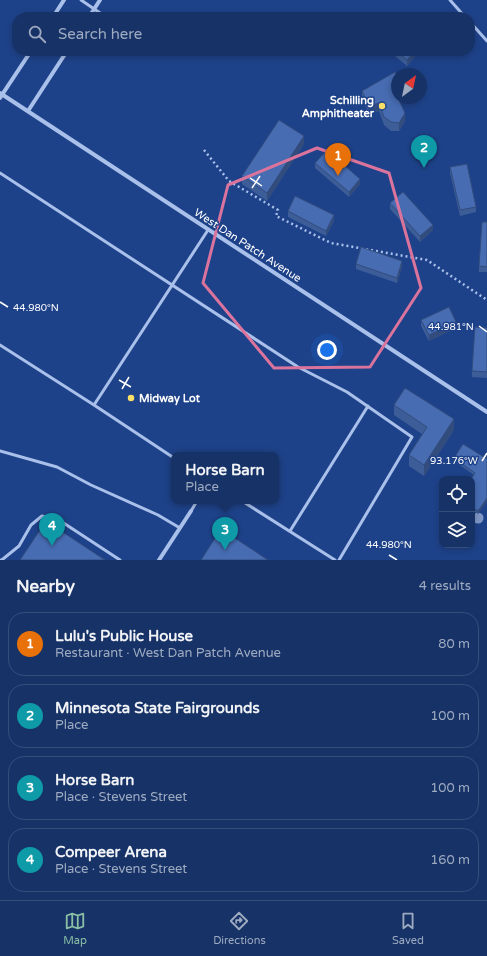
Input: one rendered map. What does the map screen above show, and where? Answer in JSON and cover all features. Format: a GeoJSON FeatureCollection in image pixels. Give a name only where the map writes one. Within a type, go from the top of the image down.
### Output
{"type":"FeatureCollection","features":[{"type":"Feature","properties":{"kind":"street"},"geometry":{"type":"LineString","coordinates":[[56,12],[64,0]]}},
{"type":"Feature","properties":{"kind":"street"},"geometry":{"type":"LineString","coordinates":[[92,12],[100,0]]}},
{"type":"Feature","properties":{"kind":"street"},"geometry":{"type":"LineString","coordinates":[[1,95],[28,56]]}},
{"type":"Feature","properties":{"kind":"street"},"geometry":{"type":"LineString","coordinates":[[28,111],[64,56]]}},
{"type":"Feature","properties":{"kind":"street","name":"West Dan Patch Avenue"},"geometry":{"type":"LineString","coordinates":[[1,95],[28,111],[487,412]]}},
{"type":"Feature","properties":{"kind":"street"},"geometry":{"type":"LineString","coordinates":[[160,560],[191,511]]}},
{"type":"Feature","properties":{"kind":"lane"},"geometry":{"type":"LineString","coordinates":[[80,0],[98,12]]}},
{"type":"Feature","properties":{"kind":"lane"},"geometry":{"type":"LineString","coordinates":[[450,0],[461,12]]}},
{"type":"Feature","properties":{"kind":"lane"},"geometry":{"type":"LineString","coordinates":[[475,28],[487,41]]}},
{"type":"Feature","properties":{"kind":"lane"},"geometry":{"type":"LineString","coordinates":[[0,173],[171,286],[298,367],[348,392],[412,437],[339,560]]}},
{"type":"Feature","properties":{"kind":"lane"},"geometry":{"type":"LineString","coordinates":[[94,405],[208,230]]}},
{"type":"Feature","properties":{"kind":"lane"},"geometry":{"type":"LineString","coordinates":[[0,345],[171,456]]}},
{"type":"Feature","properties":{"kind":"lane"},"geometry":{"type":"LineString","coordinates":[[290,531],[368,406]]}},
{"type":"Feature","properties":{"kind":"lane"},"geometry":{"type":"LineString","coordinates":[[0,451],[56,467],[91,485],[158,515],[180,528]]}},
{"type":"Feature","properties":{"kind":"lane"},"geometry":{"type":"LineString","coordinates":[[191,511],[195,504]]}},
{"type":"Feature","properties":{"kind":"lane"},"geometry":{"type":"LineString","coordinates":[[247,504],[336,560]]}},
{"type":"Feature","properties":{"kind":"lane"},"geometry":{"type":"LineString","coordinates":[[1,560],[19,546],[31,525],[42,516],[59,520],[120,560]]}},
{"type":"Feature","properties":{"kind":"path"},"geometry":{"type":"LineString","coordinates":[[204,150],[229,180],[278,210],[276,216],[331,243],[427,260],[487,300]]}},
{"type":"Feature","properties":{"kind":"highlighted area"},"geometry":{"type":"Polygon","coordinates":[[[317,148],[389,173],[421,288],[370,367],[274,368],[203,283],[228,185],[317,148]]]}},
{"type":"Feature","properties":{"kind":"building"},"geometry":{"type":"Polygon","coordinates":[[[402,56],[411,56],[407,60],[402,56]]]}},
{"type":"Feature","properties":{"kind":"building"},"geometry":{"type":"Polygon","coordinates":[[[391,74],[391,104],[401,104],[405,113],[399,123],[391,122],[384,117],[379,103],[369,106],[362,91],[391,74]]]}},
{"type":"Feature","properties":{"kind":"building"},"geometry":{"type":"Polygon","coordinates":[[[279,120],[304,136],[267,193],[242,176],[279,120]]]}},
{"type":"Feature","properties":{"kind":"building"},"geometry":{"type":"Polygon","coordinates":[[[327,150],[360,179],[349,192],[315,163],[327,150]]]}},
{"type":"Feature","properties":{"kind":"building"},"geometry":{"type":"Polygon","coordinates":[[[467,164],[476,207],[460,210],[450,167],[467,164]]]}},
{"type":"Feature","properties":{"kind":"building"},"geometry":{"type":"Polygon","coordinates":[[[403,192],[433,225],[420,236],[390,203],[403,192]]]}},
{"type":"Feature","properties":{"kind":"building"},"geometry":{"type":"Polygon","coordinates":[[[295,196],[334,215],[326,231],[288,211],[295,196]]]}},
{"type":"Feature","properties":{"kind":"building"},"geometry":{"type":"Polygon","coordinates":[[[482,222],[487,222],[487,267],[479,266],[482,222]]]}},
{"type":"Feature","properties":{"kind":"building"},"geometry":{"type":"Polygon","coordinates":[[[361,247],[402,261],[397,278],[356,264],[361,247]]]}},
{"type":"Feature","properties":{"kind":"building"},"geometry":{"type":"Polygon","coordinates":[[[449,307],[456,322],[429,335],[421,320],[449,307]]]}},
{"type":"Feature","properties":{"kind":"building"},"geometry":{"type":"Polygon","coordinates":[[[475,327],[487,328],[487,372],[472,371],[475,327]]]}},
{"type":"Feature","properties":{"kind":"building"},"geometry":{"type":"Polygon","coordinates":[[[405,388],[454,419],[424,465],[409,455],[427,427],[394,405],[405,388]]]}},
{"type":"Feature","properties":{"kind":"building"},"geometry":{"type":"Polygon","coordinates":[[[463,444],[487,459],[487,498],[478,511],[475,509],[475,476],[473,476],[475,473],[454,458],[463,444]]]}},
{"type":"Feature","properties":{"kind":"building"},"geometry":{"type":"Polygon","coordinates":[[[46,521],[105,560],[20,560],[46,521]]]}},
{"type":"Feature","properties":{"kind":"building"},"geometry":{"type":"Polygon","coordinates":[[[221,529],[268,560],[201,560],[221,529]]]}},
{"type":"Feature","properties":{"kind":"place","name":"Schilling Amphitheater"},"geometry":{"type":"Point","coordinates":[382,106]}},
{"type":"Feature","properties":{"kind":"place","name":"Minnesota State Fairgrounds"},"geometry":{"type":"Point","coordinates":[424,168]}},
{"type":"Feature","properties":{"kind":"place","name":"Lulu's Public House"},"geometry":{"type":"Point","coordinates":[338,176]}},
{"type":"Feature","properties":{"kind":"place","name":"Midway Lot"},"geometry":{"type":"Point","coordinates":[131,398]}},
{"type":"Feature","properties":{"kind":"place","name":"Compeer Arena"},"geometry":{"type":"Point","coordinates":[52,546]}},
{"type":"Feature","properties":{"kind":"place","name":"Horse Barn"},"geometry":{"type":"Point","coordinates":[225,550]}}]}
